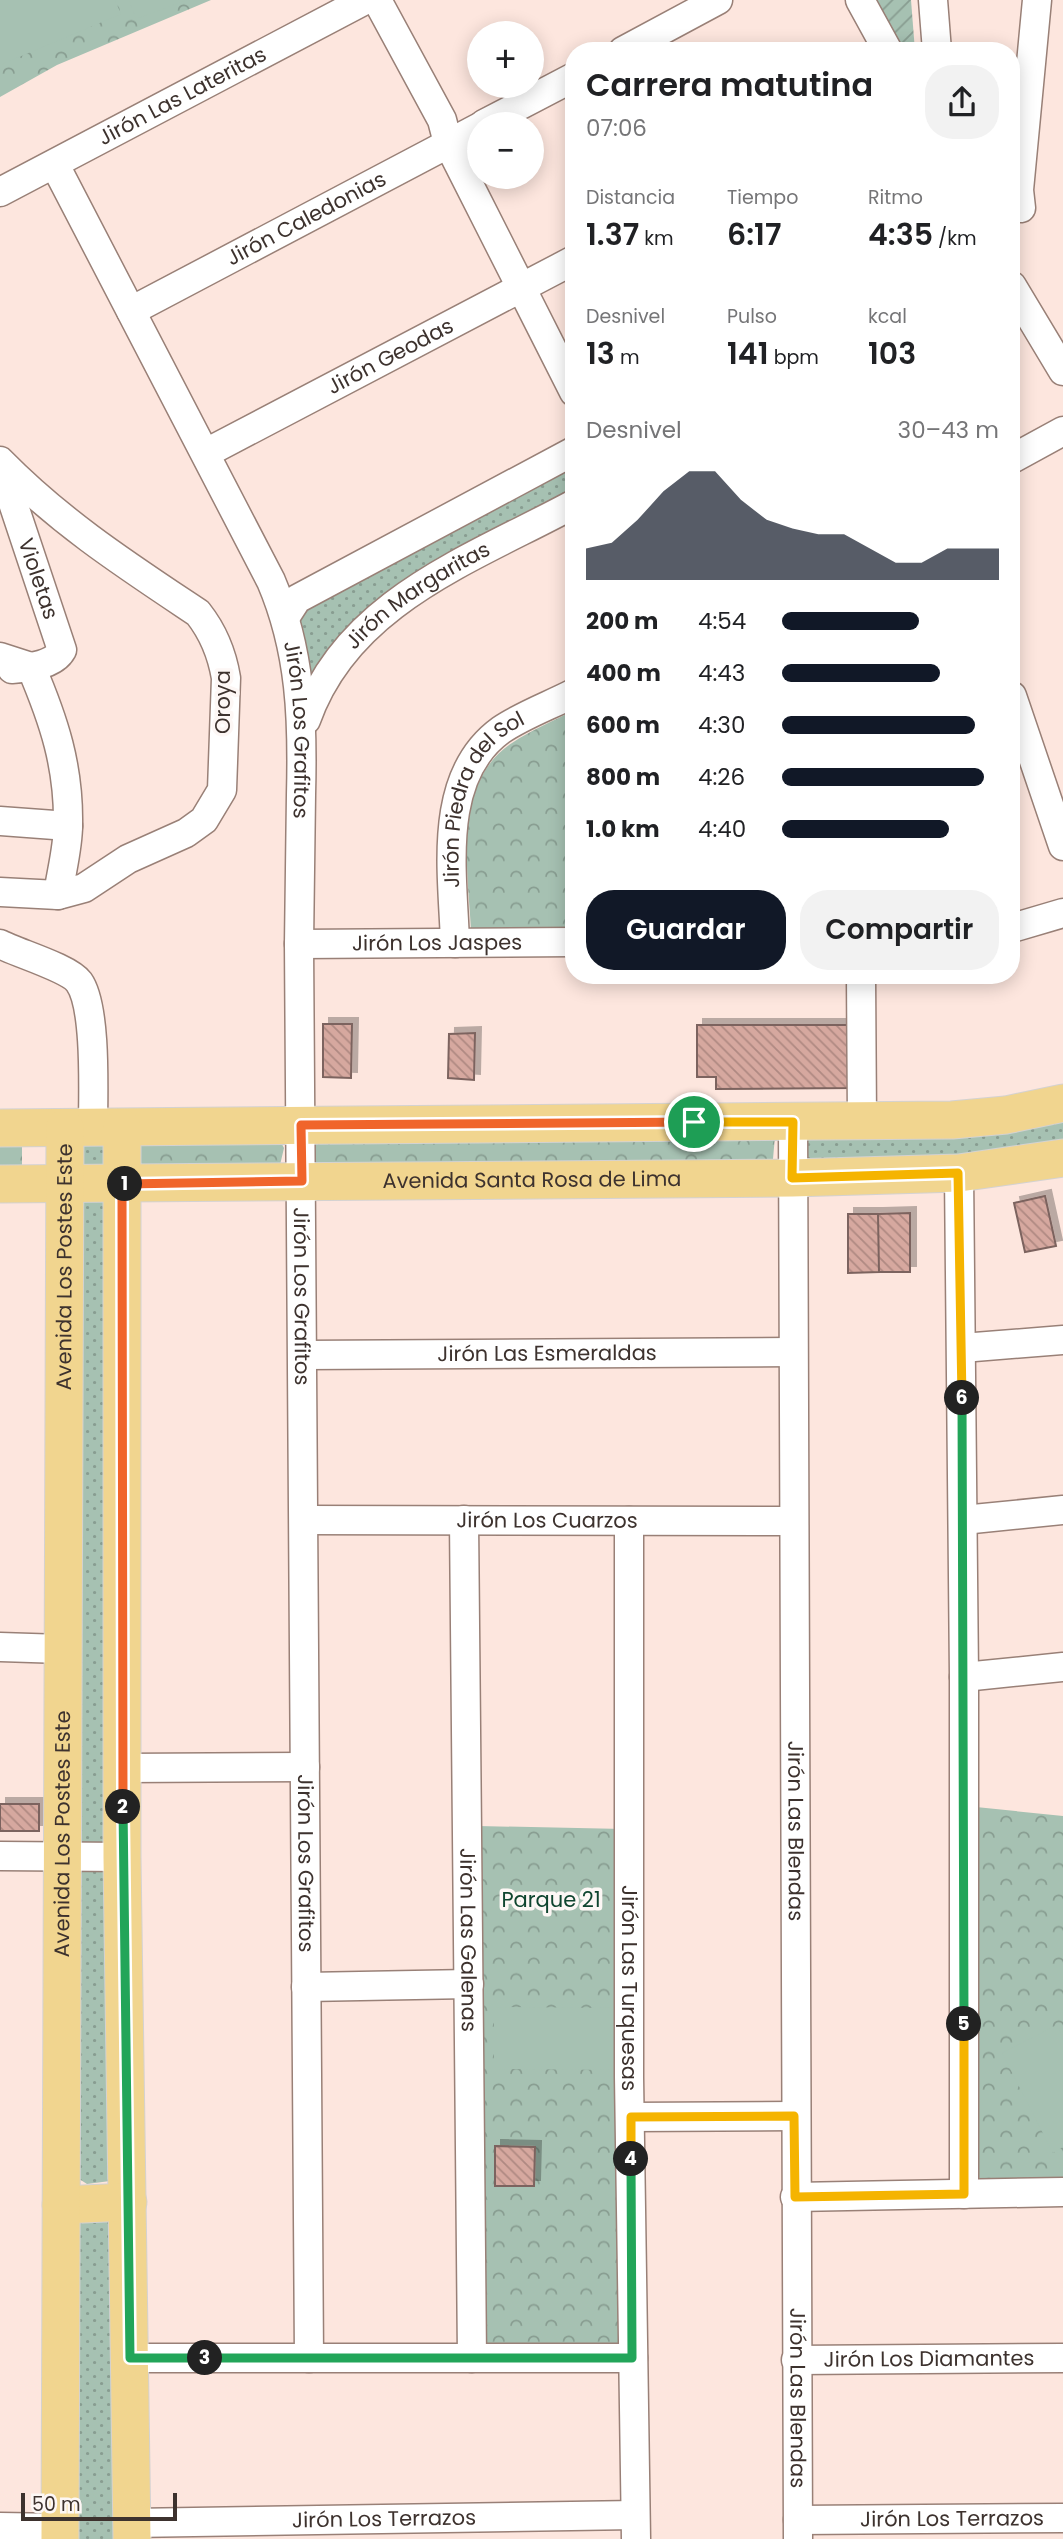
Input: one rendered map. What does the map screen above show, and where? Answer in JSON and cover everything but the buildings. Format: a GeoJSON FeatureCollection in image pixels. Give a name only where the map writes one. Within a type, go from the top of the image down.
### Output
{"type":"FeatureCollection","features":[{"type":"Feature","properties":{"kind":"main road"},"geometry":{"type":"LineString","coordinates":[[0,1128],[952,1120],[1006,1115],[1063,1103]]}},
{"type":"Feature","properties":{"kind":"main road"},"geometry":{"type":"LineString","coordinates":[[93,1128],[122,1184],[122,1857],[132,2531]]}},
{"type":"Feature","properties":{"kind":"main road","name":"Avenida Los Postes Este"},"geometry":{"type":"LineString","coordinates":[[60,2534],[64,1185],[93,1128]]}},
{"type":"Feature","properties":{"kind":"main road","name":"Avenida Santa Rosa de Lima"},"geometry":{"type":"LineString","coordinates":[[0,1184],[792,1178],[958,1173],[1063,1158]]}},
{"type":"Feature","properties":{"kind":"main road"},"geometry":{"type":"LineString","coordinates":[[61,2205],[128,2202]]}},
{"type":"Feature","properties":{"kind":"street","name":"Jirón Las Lateritas"},"geometry":{"type":"LineString","coordinates":[[0,192],[365,0]]}},
{"type":"Feature","properties":{"kind":"street"},"geometry":{"type":"LineString","coordinates":[[377,0],[442,120],[448,144],[565,374]]}},
{"type":"Feature","properties":{"kind":"street"},"geometry":{"type":"LineString","coordinates":[[640,42],[718,0]]}},
{"type":"Feature","properties":{"kind":"street"},"geometry":{"type":"LineString","coordinates":[[860,0],[883,42]]}},
{"type":"Feature","properties":{"kind":"street"},"geometry":{"type":"LineString","coordinates":[[933,0],[936,42]]}},
{"type":"Feature","properties":{"kind":"street"},"geometry":{"type":"LineString","coordinates":[[1020,179],[1037,0]]}},
{"type":"Feature","properties":{"kind":"street","name":"Jirón Caledonias"},"geometry":{"type":"LineString","coordinates":[[506,112],[565,81]]}},
{"type":"Feature","properties":{"kind":"street","name":"Jirón Caledonias"},"geometry":{"type":"LineString","coordinates":[[131,311],[467,133]]}},
{"type":"Feature","properties":{"kind":"street","name":"Jirón Los Grafitos"},"geometry":{"type":"LineString","coordinates":[[55,165],[206,453],[286,616],[295,652],[303,729],[299,944],[309,2358]]}},
{"type":"Feature","properties":{"kind":"street"},"geometry":{"type":"LineString","coordinates":[[1020,199],[1021,208]]}},
{"type":"Feature","properties":{"kind":"street","name":"Jirón Geodas"},"geometry":{"type":"LineString","coordinates":[[206,453],[565,265]]}},
{"type":"Feature","properties":{"kind":"street"},"geometry":{"type":"LineString","coordinates":[[1020,299],[1063,371]]}},
{"type":"Feature","properties":{"kind":"street"},"geometry":{"type":"LineString","coordinates":[[1020,455],[1063,431]]}},
{"type":"Feature","properties":{"kind":"street"},"geometry":{"type":"LineString","coordinates":[[286,616],[297,599],[565,456]]}},
{"type":"Feature","properties":{"kind":"street","name":"Violetas"},"geometry":{"type":"LineString","coordinates":[[0,462],[9,518],[52,614],[61,654],[31,667]]}},
{"type":"Feature","properties":{"kind":"street","name":"Oroya"},"geometry":{"type":"LineString","coordinates":[[0,462],[37,499],[76,531],[198,613],[208,626],[223,661],[226,678],[222,790],[215,806],[204,820],[186,833],[128,859],[84,888],[58,895],[0,892]]}},
{"type":"Feature","properties":{"kind":"street","name":"Jirón Margaritas"},"geometry":{"type":"LineString","coordinates":[[303,729],[317,690],[335,661],[355,638],[391,605],[565,509]]}},
{"type":"Feature","properties":{"kind":"street"},"geometry":{"type":"LineString","coordinates":[[0,657],[31,667],[57,729],[64,764],[68,826],[58,895]]}},
{"type":"Feature","properties":{"kind":"street"},"geometry":{"type":"LineString","coordinates":[[0,669],[31,667]]}},
{"type":"Feature","properties":{"kind":"street","name":"Jirón Piedra del Sol"},"geometry":{"type":"LineString","coordinates":[[455,943],[453,859],[457,794],[472,763],[500,731],[565,698]]}},
{"type":"Feature","properties":{"kind":"street"},"geometry":{"type":"LineString","coordinates":[[1020,720],[1063,846]]}},
{"type":"Feature","properties":{"kind":"street"},"geometry":{"type":"LineString","coordinates":[[0,821],[68,826]]}},
{"type":"Feature","properties":{"kind":"street"},"geometry":{"type":"LineString","coordinates":[[1020,926],[1063,913]]}},
{"type":"Feature","properties":{"kind":"street","name":"Jirón Los Jaspes"},"geometry":{"type":"LineString","coordinates":[[299,944],[565,942]]}},
{"type":"Feature","properties":{"kind":"street"},"geometry":{"type":"LineString","coordinates":[[0,944],[48,964],[78,981],[87,1003],[93,1064],[93,1128]]}},
{"type":"Feature","properties":{"kind":"street"},"geometry":{"type":"LineString","coordinates":[[861,984],[862,1121]]}},
{"type":"Feature","properties":{"kind":"street","name":"Jirón Las Blendas"},"geometry":{"type":"LineString","coordinates":[[793,1122],[794,2116],[798,2530]]}},
{"type":"Feature","properties":{"kind":"street"},"geometry":{"type":"LineString","coordinates":[[958,1173],[964,1677],[964,2194]]}},
{"type":"Feature","properties":{"kind":"street"},"geometry":{"type":"LineString","coordinates":[[962,1348],[1063,1340]]}},
{"type":"Feature","properties":{"kind":"street","name":"Jirón Las Esmeraldas"},"geometry":{"type":"LineString","coordinates":[[304,1355],[792,1352]]}},
{"type":"Feature","properties":{"kind":"street"},"geometry":{"type":"LineString","coordinates":[[963,1520],[1063,1510]]}},
{"type":"Feature","properties":{"kind":"street","name":"Jirón Los Cuarzos"},"geometry":{"type":"LineString","coordinates":[[304,1520],[792,1521]]}},
{"type":"Feature","properties":{"kind":"street","name":"Jirón Las Galenas"},"geometry":{"type":"LineString","coordinates":[[464,1520],[472,2358]]}},
{"type":"Feature","properties":{"kind":"street","name":"Jirón Las Turquesas"},"geometry":{"type":"LineString","coordinates":[[629,1521],[632,2358],[636,2527]]}},
{"type":"Feature","properties":{"kind":"street"},"geometry":{"type":"LineString","coordinates":[[0,1647],[62,1649]]}},
{"type":"Feature","properties":{"kind":"street"},"geometry":{"type":"LineString","coordinates":[[964,1677],[1063,1667]]}},
{"type":"Feature","properties":{"kind":"street"},"geometry":{"type":"LineString","coordinates":[[123,1768],[305,1767]]}},
{"type":"Feature","properties":{"kind":"street"},"geometry":{"type":"LineString","coordinates":[[0,1856],[122,1857]]}},
{"type":"Feature","properties":{"kind":"street"},"geometry":{"type":"LineString","coordinates":[[306,1987],[469,1984]]}},
{"type":"Feature","properties":{"kind":"street"},"geometry":{"type":"LineString","coordinates":[[631,2117],[794,2116]]}},
{"type":"Feature","properties":{"kind":"street"},"geometry":{"type":"LineString","coordinates":[[795,2197],[1063,2192]]}},
{"type":"Feature","properties":{"kind":"street"},"geometry":{"type":"LineString","coordinates":[[130,2358],[632,2358]]}},
{"type":"Feature","properties":{"kind":"street","name":"Jirón Los Diamantes"},"geometry":{"type":"LineString","coordinates":[[796,2360],[1063,2358]]}},
{"type":"Feature","properties":{"kind":"street","name":"Jirón Los Terrazos"},"geometry":{"type":"LineString","coordinates":[[798,2530],[1063,2518]]}},
{"type":"Feature","properties":{"kind":"street","name":"Jirón Los Terrazos"},"geometry":{"type":"LineString","coordinates":[[132,2531],[636,2527]]}},
{"type":"Feature","properties":{"kind":"street"},"geometry":{"type":"LineString","coordinates":[[0,2528],[60,2534]]}},
{"type":"Feature","properties":{"kind":"green space"},"geometry":{"type":"Polygon","coordinates":[[[0,0],[211,0],[57,65],[0,97],[0,0]]]}},
{"type":"Feature","properties":{"kind":"green space"},"geometry":{"type":"Polygon","coordinates":[[[0,0],[115,0],[121,14],[0,65],[0,0]]]}},
{"type":"Feature","properties":{"kind":"green space"},"geometry":{"type":"Polygon","coordinates":[[[129,0],[187,0],[136,19],[129,0]]]}},
{"type":"Feature","properties":{"kind":"green space"},"geometry":{"type":"Polygon","coordinates":[[[866,0],[911,0],[914,42],[889,42],[866,0]]]}},
{"type":"Feature","properties":{"kind":"green space"},"geometry":{"type":"Polygon","coordinates":[[[565,463],[565,502],[317,674],[308,671],[299,633],[299,612],[565,463]]]}},
{"type":"Feature","properties":{"kind":"green space"},"geometry":{"type":"Polygon","coordinates":[[[565,715],[565,929],[471,930],[467,855],[472,803],[480,780],[493,760],[512,743],[565,715]]]}},
{"type":"Feature","properties":{"kind":"green space"},"geometry":{"type":"Polygon","coordinates":[[[1063,1112],[1063,1148],[807,1167],[801,1136],[1063,1112]]]}},
{"type":"Feature","properties":{"kind":"green space"},"geometry":{"type":"Polygon","coordinates":[[[277,1135],[284,1148],[280,1165],[142,1167],[137,1144],[277,1135]]]}},
{"type":"Feature","properties":{"kind":"green space"},"geometry":{"type":"Polygon","coordinates":[[[316,1135],[775,1136],[773,1159],[765,1167],[310,1164],[316,1135]]]}},
{"type":"Feature","properties":{"kind":"green space"},"geometry":{"type":"Polygon","coordinates":[[[0,1136],[22,1142],[22,1166],[0,1173],[0,1136]]]}},
{"type":"Feature","properties":{"kind":"green space"},"geometry":{"type":"Polygon","coordinates":[[[102,1137],[110,1164],[83,1171],[76,1148],[102,1137]]]}},
{"type":"Feature","properties":{"kind":"green space"},"geometry":{"type":"Polygon","coordinates":[[[106,1200],[107,1844],[85,1847],[73,1838],[78,1212],[85,1201],[106,1200]]]}},
{"type":"Feature","properties":{"kind":"green space"},"geometry":{"type":"Polygon","coordinates":[[[976,1807],[1063,1816],[1063,2179],[973,2183],[976,1807]]]}},
{"type":"Feature","properties":{"kind":"green space","name":"Parque 21"},"geometry":{"type":"Polygon","coordinates":[[[478,1826],[624,1829],[626,2349],[482,2350],[478,1826]]]}},
{"type":"Feature","properties":{"kind":"green space"},"geometry":{"type":"Polygon","coordinates":[[[81,1871],[104,1871],[110,2181],[87,2184],[73,2175],[72,1883],[81,1871]]]}},
{"type":"Feature","properties":{"kind":"green space"},"geometry":{"type":"Polygon","coordinates":[[[494,2007],[612,2008],[612,2070],[494,2069],[494,2007]]]}},
{"type":"Feature","properties":{"kind":"green space"},"geometry":{"type":"Polygon","coordinates":[[[1057,2025],[1063,2036],[1063,2147],[1053,2153],[1002,2053],[1057,2025]]]}},
{"type":"Feature","properties":{"kind":"green space"},"geometry":{"type":"Polygon","coordinates":[[[109,2215],[117,2224],[122,2539],[72,2539],[73,2228],[82,2216],[109,2215]]]}},
{"type":"Feature","properties":{"kind":"route"},"geometry":{"type":"LineString","coordinates":[[694,1122],[793,1122],[792,1178],[958,1173],[964,1677],[964,2194],[795,2197],[794,2116],[631,2117],[632,2358],[130,2358],[122,1857],[122,1184],[302,1181],[301,1125],[694,1122]]}}]}
